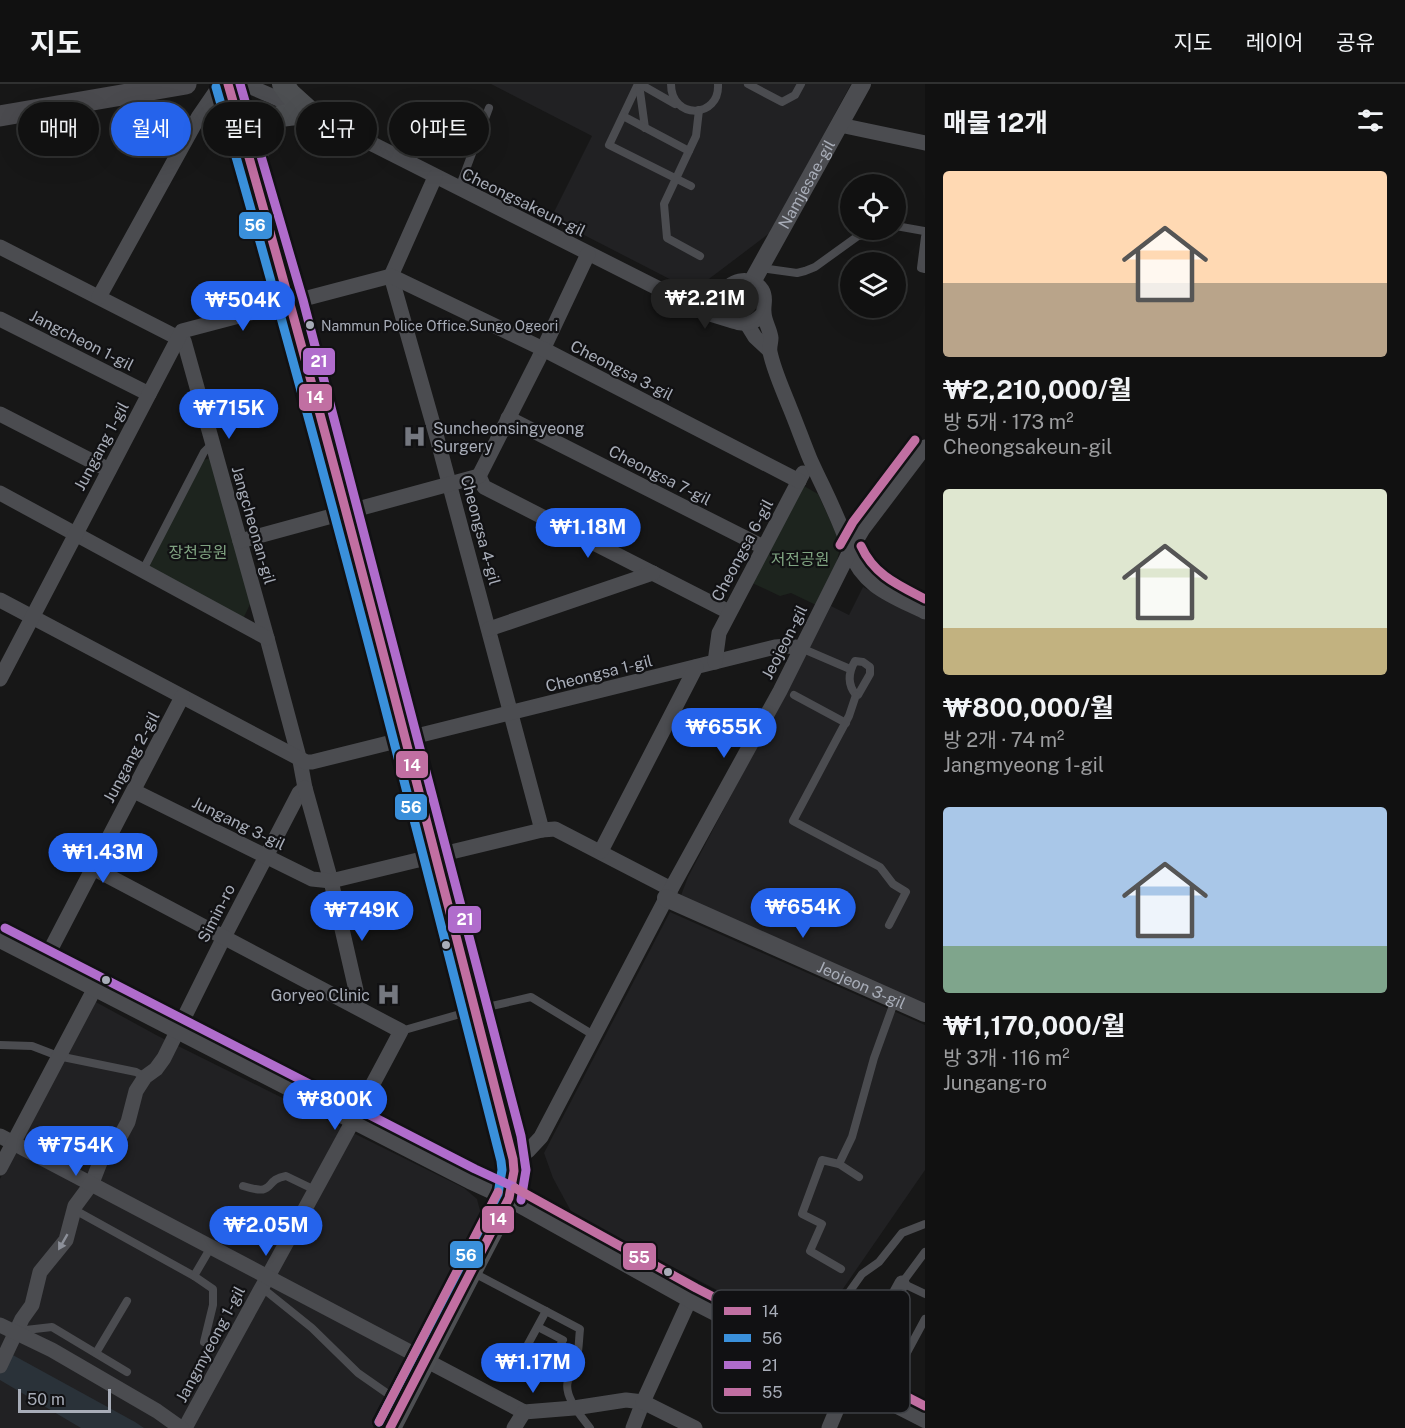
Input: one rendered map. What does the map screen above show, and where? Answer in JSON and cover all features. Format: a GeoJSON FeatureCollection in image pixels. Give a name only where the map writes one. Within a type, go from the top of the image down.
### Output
{"type":"FeatureCollection","features":[{"type":"Feature","properties":{"kind":"main road"},"geometry":{"type":"LineString","coordinates":[[0,116],[152,88],[186,84]]}},
{"type":"Feature","properties":{"kind":"main road"},"geometry":{"type":"LineString","coordinates":[[228,84],[291,303],[406,739],[513,1159],[514,1172],[509,1198],[390,1428]]}},
{"type":"Feature","properties":{"kind":"main road"},"geometry":{"type":"LineString","coordinates":[[283,84],[299,102]]}},
{"type":"Feature","properties":{"kind":"main road"},"geometry":{"type":"LineString","coordinates":[[255,179],[259,140],[269,123],[280,116],[296,114]]}},
{"type":"Feature","properties":{"kind":"street"},"geometry":{"type":"LineString","coordinates":[[99,297],[199,116],[221,84]]}},
{"type":"Feature","properties":{"kind":"street","name":"Cheongsakeun-gil"},"geometry":{"type":"LineString","coordinates":[[244,84],[296,107]]}},
{"type":"Feature","properties":{"kind":"street","name":"Namjesae-gil"},"geometry":{"type":"LineString","coordinates":[[756,275],[862,84]]}},
{"type":"Feature","properties":{"kind":"street"},"geometry":{"type":"LineString","coordinates":[[840,125],[925,143]]}},
{"type":"Feature","properties":{"kind":"street","name":"Cheongsakeun-gil"},"geometry":{"type":"LineString","coordinates":[[377,147],[707,313],[740,322]]}},
{"type":"Feature","properties":{"kind":"street"},"geometry":{"type":"LineString","coordinates":[[0,247],[178,338],[182,331],[391,276],[435,177]]}},
{"type":"Feature","properties":{"kind":"street"},"geometry":{"type":"LineString","coordinates":[[240,541],[479,476],[588,254]]}},
{"type":"Feature","properties":{"kind":"street"},"geometry":{"type":"LineString","coordinates":[[769,350],[771,339],[764,312],[765,297],[758,285],[756,275],[731,284],[723,296],[723,310],[740,322],[769,350],[783,392],[843,527],[855,563],[866,579],[925,612]]}},
{"type":"Feature","properties":{"kind":"street","name":"Cheongsa 3-gil"},"geometry":{"type":"LineString","coordinates":[[391,276],[543,349],[799,481]]}},
{"type":"Feature","properties":{"kind":"street","name":"Cheongsa 4-gil"},"geometry":{"type":"LineString","coordinates":[[391,276],[450,485],[542,830]]}},
{"type":"Feature","properties":{"kind":"street"},"geometry":{"type":"LineString","coordinates":[[691,304],[723,296]]}},
{"type":"Feature","properties":{"kind":"street"},"geometry":{"type":"LineString","coordinates":[[740,322],[754,322],[764,312]]}},
{"type":"Feature","properties":{"kind":"street","name":"Jangcheon 1-gil"},"geometry":{"type":"LineString","coordinates":[[0,319],[148,394]]}},
{"type":"Feature","properties":{"kind":"street","name":"Jungang 1-gil"},"geometry":{"type":"LineString","coordinates":[[0,679],[178,338]]}},
{"type":"Feature","properties":{"kind":"street","name":"Jangcheonan-gil"},"geometry":{"type":"LineString","coordinates":[[178,338],[184,341],[300,760]]}},
{"type":"Feature","properties":{"kind":"street"},"geometry":{"type":"LineString","coordinates":[[0,414],[109,470]]}},
{"type":"Feature","properties":{"kind":"street","name":"Cheongsa 7-gil"},"geometry":{"type":"LineString","coordinates":[[508,418],[763,547]]}},
{"type":"Feature","properties":{"kind":"street","name":"Jeojeon-gil"},"geometry":{"type":"LineString","coordinates":[[513,1159],[528,1151],[541,1137],[801,648],[850,551],[863,529],[925,447]]}},
{"type":"Feature","properties":{"kind":"street","name":"Cheongsa 6-gil"},"geometry":{"type":"LineString","coordinates":[[715,662],[719,633],[811,459]]}},
{"type":"Feature","properties":{"kind":"street"},"geometry":{"type":"LineString","coordinates":[[479,476],[484,487],[729,612]]}},
{"type":"Feature","properties":{"kind":"street"},"geometry":{"type":"LineString","coordinates":[[0,493],[267,638]]}},
{"type":"Feature","properties":{"kind":"street"},"geometry":{"type":"LineString","coordinates":[[489,629],[653,573]]}},
{"type":"Feature","properties":{"kind":"street"},"geometry":{"type":"LineString","coordinates":[[0,600],[300,760],[312,762],[406,739]]}},
{"type":"Feature","properties":{"kind":"street","name":"Cheongsa 1-gil"},"geometry":{"type":"LineString","coordinates":[[406,739],[775,647],[801,648]]}},
{"type":"Feature","properties":{"kind":"street"},"geometry":{"type":"LineString","coordinates":[[601,851],[696,667]]}},
{"type":"Feature","properties":{"kind":"street","name":"Jungang 2-gil"},"geometry":{"type":"LineString","coordinates":[[44,962],[182,697]]}},
{"type":"Feature","properties":{"kind":"street"},"geometry":{"type":"LineString","coordinates":[[300,760],[356,990],[357,1008]]}},
{"type":"Feature","properties":{"kind":"street","name":"Simin-ro"},"geometry":{"type":"LineString","coordinates":[[0,1366],[32,1305],[40,1272],[66,1240],[73,1209],[92,1183],[106,1147],[121,1135],[136,1091],[145,1077],[160,1063],[265,857],[299,793],[305,788]]}},
{"type":"Feature","properties":{"kind":"street","name":"Jungang 3-gil"},"geometry":{"type":"LineString","coordinates":[[134,791],[312,879],[331,882],[435,857]]}},
{"type":"Feature","properties":{"kind":"street","name":"Jeojeon 3-gil"},"geometry":{"type":"LineString","coordinates":[[435,857],[542,830],[555,829],[601,851],[669,894],[925,1013]]}},
{"type":"Feature","properties":{"kind":"street"},"geometry":{"type":"LineString","coordinates":[[93,868],[401,1031]]}},
{"type":"Feature","properties":{"kind":"street"},"geometry":{"type":"LineString","coordinates":[[0,939],[509,1198],[712,1310]]}},
{"type":"Feature","properties":{"kind":"street"},"geometry":{"type":"LineString","coordinates":[[0,1168],[6,1139],[58,1056],[95,988]]}},
{"type":"Feature","properties":{"kind":"street","name":"Jangmyeong 1-gil"},"geometry":{"type":"LineString","coordinates":[[185,1428],[401,1031]]}},
{"type":"Feature","properties":{"kind":"street"},"geometry":{"type":"LineString","coordinates":[[6,1139],[212,1246],[264,1282],[425,1360],[524,1412],[574,1408],[626,1400],[643,1402],[695,1428]]}},
{"type":"Feature","properties":{"kind":"street"},"geometry":{"type":"LineString","coordinates":[[898,1290],[902,1282]]}},
{"type":"Feature","properties":{"kind":"street"},"geometry":{"type":"LineString","coordinates":[[633,1428],[690,1299]]}},
{"type":"Feature","properties":{"kind":"street"},"geometry":{"type":"LineString","coordinates":[[0,1325],[14,1337],[157,1411],[181,1428]]}},
{"type":"Feature","properties":{"kind":"street"},"geometry":{"type":"LineString","coordinates":[[910,1411],[925,1419]]}},
{"type":"Feature","properties":{"kind":"street"},"geometry":{"type":"LineString","coordinates":[[514,1428],[524,1412]]}},
{"type":"Feature","properties":{"kind":"street"},"geometry":{"type":"LineString","coordinates":[[829,1428],[835,1413]]}},
{"type":"Feature","properties":{"kind":"lane"},"geometry":{"type":"LineString","coordinates":[[639,84],[683,108],[699,110],[711,105],[715,100],[718,84]]}},
{"type":"Feature","properties":{"kind":"lane"},"geometry":{"type":"LineString","coordinates":[[639,84],[609,145],[691,186]]}},
{"type":"Feature","properties":{"kind":"lane"},"geometry":{"type":"LineString","coordinates":[[639,84],[645,128]]}},
{"type":"Feature","properties":{"kind":"lane"},"geometry":{"type":"LineString","coordinates":[[670,84],[673,98],[683,108]]}},
{"type":"Feature","properties":{"kind":"lane"},"geometry":{"type":"LineString","coordinates":[[748,84],[782,102],[795,95],[801,84]]}},
{"type":"Feature","properties":{"kind":"lane"},"geometry":{"type":"LineString","coordinates":[[699,110],[696,136],[664,204],[667,238],[700,256]]}},
{"type":"Feature","properties":{"kind":"lane"},"geometry":{"type":"LineString","coordinates":[[623,116],[689,151]]}},
{"type":"Feature","properties":{"kind":"lane"},"geometry":{"type":"LineString","coordinates":[[458,189],[471,156]]}},
{"type":"Feature","properties":{"kind":"lane"},"geometry":{"type":"LineString","coordinates":[[906,228],[924,231],[921,268],[925,269]]}},
{"type":"Feature","properties":{"kind":"lane"},"geometry":{"type":"LineString","coordinates":[[756,275],[805,271],[815,267],[852,240]]}},
{"type":"Feature","properties":{"kind":"lane"},"geometry":{"type":"LineString","coordinates":[[143,570],[204,452],[213,443]]}},
{"type":"Feature","properties":{"kind":"lane"},"geometry":{"type":"LineString","coordinates":[[801,648],[850,669]]}},
{"type":"Feature","properties":{"kind":"lane"},"geometry":{"type":"LineString","coordinates":[[856,695],[853,693],[848,677],[855,661],[863,662],[870,667],[870,674],[856,695],[846,723],[793,821],[880,867],[893,884],[906,892],[889,925]]}},
{"type":"Feature","properties":{"kind":"lane"},"geometry":{"type":"LineString","coordinates":[[794,695],[846,723]]}},
{"type":"Feature","properties":{"kind":"lane"},"geometry":{"type":"LineString","coordinates":[[401,1031],[474,1010],[531,997],[595,1036]]}},
{"type":"Feature","properties":{"kind":"lane"},"geometry":{"type":"LineString","coordinates":[[839,1164],[852,1137],[874,1058],[896,999]]}},
{"type":"Feature","properties":{"kind":"lane"},"geometry":{"type":"LineString","coordinates":[[0,1045],[32,1046],[58,1056],[136,1072],[145,1077]]}},
{"type":"Feature","properties":{"kind":"lane"},"geometry":{"type":"LineString","coordinates":[[841,1269],[810,1251],[822,1224],[802,1214],[822,1160],[839,1164],[859,1177]]}},
{"type":"Feature","properties":{"kind":"lane"},"geometry":{"type":"LineString","coordinates":[[243,1186],[264,1190],[268,1189],[277,1178],[286,1176],[315,1190]]}},
{"type":"Feature","properties":{"kind":"lane"},"geometry":{"type":"LineString","coordinates":[[73,1209],[194,1276],[213,1289],[213,1305],[204,1342]]}},
{"type":"Feature","properties":{"kind":"lane"},"geometry":{"type":"LineString","coordinates":[[851,1290],[862,1274],[879,1262],[902,1233],[925,1224]]}},
{"type":"Feature","properties":{"kind":"lane"},"geometry":{"type":"LineString","coordinates":[[194,1276],[212,1246]]}},
{"type":"Feature","properties":{"kind":"lane"},"geometry":{"type":"LineString","coordinates":[[925,1252],[902,1282],[925,1294]]}},
{"type":"Feature","properties":{"kind":"lane"},"geometry":{"type":"LineString","coordinates":[[471,1271],[580,1329],[578,1356],[568,1381],[568,1389],[574,1408],[590,1428]]}},
{"type":"Feature","properties":{"kind":"lane"},"geometry":{"type":"LineString","coordinates":[[264,1282],[358,1373],[403,1404]]}},
{"type":"Feature","properties":{"kind":"lane"},"geometry":{"type":"LineString","coordinates":[[96,1353],[127,1301]]}},
{"type":"Feature","properties":{"kind":"lane"},"geometry":{"type":"LineString","coordinates":[[521,1357],[546,1311]]}},
{"type":"Feature","properties":{"kind":"lane"},"geometry":{"type":"LineString","coordinates":[[910,1347],[925,1319]]}},
{"type":"Feature","properties":{"kind":"lane"},"geometry":{"type":"LineString","coordinates":[[14,1337],[52,1327],[127,1372]]}},
{"type":"Feature","properties":{"kind":"lane"},"geometry":{"type":"LineString","coordinates":[[537,1327],[563,1340],[544,1376]]}},
{"type":"Feature","properties":{"kind":"shaded area"},"geometry":{"type":"Polygon","coordinates":[[[491,84],[851,84],[771,232],[693,291],[551,218],[592,136],[491,84]]]}},
{"type":"Feature","properties":{"kind":"shaded area"},"geometry":{"type":"Polygon","coordinates":[[[863,587],[925,620],[925,1006],[680,898],[688,877],[831,606],[849,615],[863,587]]]}},
{"type":"Feature","properties":{"kind":"shaded area"},"geometry":{"type":"Polygon","coordinates":[[[670,912],[925,1025],[925,1170],[842,1290],[717,1290],[573,1215],[553,1178],[544,1153],[670,912]]]}},
{"type":"Feature","properties":{"kind":"shaded area"},"geometry":{"type":"Polygon","coordinates":[[[94,1001],[158,1036],[464,1188],[477,1199],[482,1218],[473,1250],[373,1428],[0,1428],[0,1179],[94,1001]]]}},
{"type":"Feature","properties":{"kind":"shaded area"},"geometry":{"type":"Polygon","coordinates":[[[0,1348],[144,1428],[81,1428],[0,1380],[0,1348]]]}},
{"type":"Feature","properties":{"kind":"green space","name":"장천공원"},"geometry":{"type":"Polygon","coordinates":[[[209,458],[252,600],[243,619],[147,569],[202,461],[209,458]]]}},
{"type":"Feature","properties":{"kind":"green space","name":"저전공원"},"geometry":{"type":"Polygon","coordinates":[[[804,486],[818,494],[841,544],[836,565],[816,605],[791,593],[780,596],[748,581],[804,486]]]}},
{"type":"Feature","properties":{"kind":"transit line","name":"14"},"geometry":{"type":"LineString","coordinates":[[228,84],[339,486],[513,1159],[514,1171],[509,1198],[390,1428]]}},
{"type":"Feature","properties":{"kind":"transit line","name":"21"},"geometry":{"type":"LineString","coordinates":[[240,84],[303,300],[521,1136],[526,1170],[521,1200]]}},
{"type":"Feature","properties":{"kind":"transit line","name":"56"},"geometry":{"type":"LineString","coordinates":[[216,87],[327,489],[501,1161],[502,1170],[498,1194],[379,1422]]}},
{"type":"Feature","properties":{"kind":"transit line","name":"55"},"geometry":{"type":"LineString","coordinates":[[840,545],[853,522],[915,440]]}},
{"type":"Feature","properties":{"kind":"transit line","name":"55"},"geometry":{"type":"LineString","coordinates":[[861,546],[866,556],[880,572],[896,584],[925,599]]}},
{"type":"Feature","properties":{"kind":"transit line","name":"21"},"geometry":{"type":"LineString","coordinates":[[5,928],[514,1187]]}},
{"type":"Feature","properties":{"kind":"transit line","name":"55"},"geometry":{"type":"LineString","coordinates":[[515,1188],[712,1296]]}},
{"type":"Feature","properties":{"kind":"transit line","name":"55"},"geometry":{"type":"LineString","coordinates":[[379,1422],[498,1192]]}},
{"type":"Feature","properties":{"kind":"transit line","name":"55"},"geometry":{"type":"LineString","coordinates":[[910,1398],[925,1406]]}},
{"type":"Feature","properties":{"kind":"place","name":"Nammun Police Office.Sungo Ogeori"},"geometry":{"type":"Point","coordinates":[310,325]}},
{"type":"Feature","properties":{"kind":"place","name":"Suncheonsingyeong Surgery"},"geometry":{"type":"Point","coordinates":[415,437]}},
{"type":"Feature","properties":{"kind":"place","name":"Goryeo Clinic"},"geometry":{"type":"Point","coordinates":[388,995]}}]}
